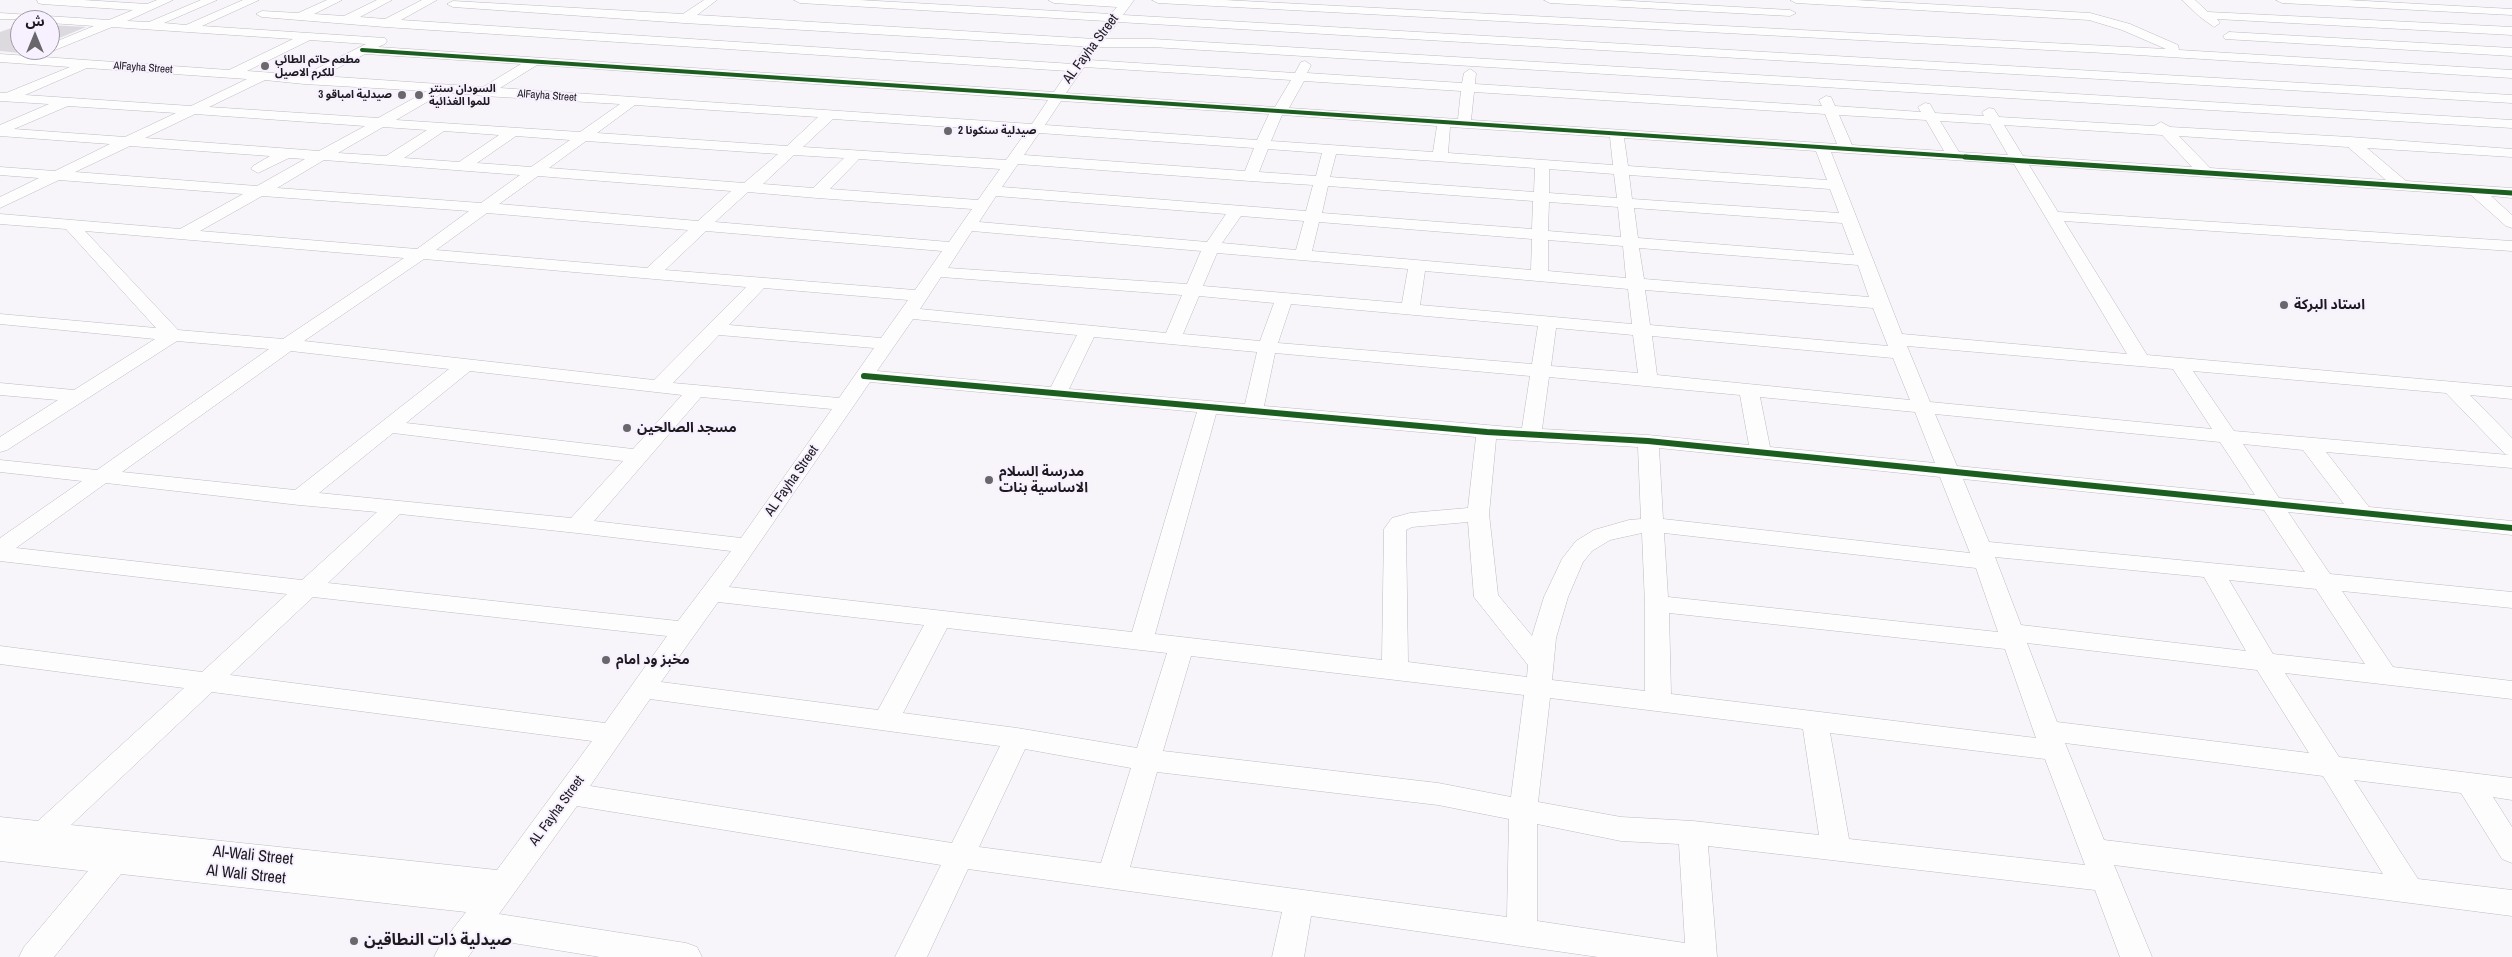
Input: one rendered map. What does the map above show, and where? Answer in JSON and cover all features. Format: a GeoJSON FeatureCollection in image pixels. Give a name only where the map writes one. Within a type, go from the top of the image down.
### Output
{"type":"FeatureCollection","features":[{"type":"Feature","properties":{"kind":"street"},"geometry":{"type":"LineString","coordinates":[[114,5],[127,0]]}},
{"type":"Feature","properties":{"kind":"street"},"geometry":{"type":"LineString","coordinates":[[60,44],[167,0]]}},
{"type":"Feature","properties":{"kind":"street"},"geometry":{"type":"LineString","coordinates":[[148,25],[211,0]]}},
{"type":"Feature","properties":{"kind":"street"},"geometry":{"type":"LineString","coordinates":[[186,28],[253,0]]}},
{"type":"Feature","properties":{"kind":"street"},"geometry":{"type":"LineString","coordinates":[[329,0],[336,0]]}},
{"type":"Feature","properties":{"kind":"street"},"geometry":{"type":"LineString","coordinates":[[299,17],[336,0]]}},
{"type":"Feature","properties":{"kind":"street"},"geometry":{"type":"LineString","coordinates":[[229,74],[386,0]]}},
{"type":"Feature","properties":{"kind":"street"},"geometry":{"type":"LineString","coordinates":[[353,39],[431,0]]}},
{"type":"Feature","properties":{"kind":"street"},"geometry":{"type":"LineString","coordinates":[[519,32],[577,0]]}},
{"type":"Feature","properties":{"kind":"street"},"geometry":{"type":"LineString","coordinates":[[684,19],[711,0]]}},
{"type":"Feature","properties":{"kind":"street"},"geometry":{"type":"LineString","coordinates":[[800,0],[881,5],[935,4],[982,12],[1114,20],[1320,29],[2512,99]]}},
{"type":"Feature","properties":{"kind":"street"},"geometry":{"type":"LineString","coordinates":[[775,24],[808,0]]}},
{"type":"Feature","properties":{"kind":"street"},"geometry":{"type":"LineString","coordinates":[[1054,0],[1127,2]]}},
{"type":"Feature","properties":{"kind":"street"},"geometry":{"type":"LineString","coordinates":[[1158,0],[1327,4],[1427,14],[1798,34],[1920,35],[1942,41],[2096,41],[2188,54],[2257,60],[2512,74]]}},
{"type":"Feature","properties":{"kind":"street"},"geometry":{"type":"LineString","coordinates":[[1422,35],[1429,0]]}},
{"type":"Feature","properties":{"kind":"street"},"geometry":{"type":"LineString","coordinates":[[1550,0],[1631,2],[1790,13]]}},
{"type":"Feature","properties":{"kind":"street"},"geometry":{"type":"LineString","coordinates":[[1784,0],[1846,148]]}},
{"type":"Feature","properties":{"kind":"street"},"geometry":{"type":"LineString","coordinates":[[1796,0],[1923,3],[2098,19],[2126,27],[2188,54]]}},
{"type":"Feature","properties":{"kind":"street"},"geometry":{"type":"LineString","coordinates":[[2188,0],[2401,185]]}},
{"type":"Feature","properties":{"kind":"street"},"geometry":{"type":"LineString","coordinates":[[2282,0],[2512,12]]}},
{"type":"Feature","properties":{"kind":"street"},"geometry":{"type":"LineString","coordinates":[[2297,0],[2325,21]]}},
{"type":"Feature","properties":{"kind":"street"},"geometry":{"type":"LineString","coordinates":[[2446,0],[2460,9]]}},
{"type":"Feature","properties":{"kind":"street"},"geometry":{"type":"LineString","coordinates":[[0,16],[36,3],[78,1],[149,7]]}},
{"type":"Feature","properties":{"kind":"street"},"geometry":{"type":"LineString","coordinates":[[1152,43],[1178,1]]}},
{"type":"Feature","properties":{"kind":"street","name":"AL Fayha Street"},"geometry":{"type":"LineString","coordinates":[[450,957],[570,794],[684,630],[747,546],[937,272],[952,247],[1056,96],[1127,2]]}},
{"type":"Feature","properties":{"kind":"street"},"geometry":{"type":"LineString","coordinates":[[1580,2],[1584,23]]}},
{"type":"Feature","properties":{"kind":"street"},"geometry":{"type":"LineString","coordinates":[[1631,2],[1634,26]]}},
{"type":"Feature","properties":{"kind":"street"},"geometry":{"type":"LineString","coordinates":[[1266,26],[1277,3]]}},
{"type":"Feature","properties":{"kind":"street"},"geometry":{"type":"LineString","coordinates":[[1914,19],[1923,3]]}},
{"type":"Feature","properties":{"kind":"street"},"geometry":{"type":"LineString","coordinates":[[226,30],[287,4]]}},
{"type":"Feature","properties":{"kind":"street"},"geometry":{"type":"LineString","coordinates":[[2349,4],[2451,71]]}},
{"type":"Feature","properties":{"kind":"street"},"geometry":{"type":"LineString","coordinates":[[852,29],[881,5]]}},
{"type":"Feature","properties":{"kind":"street"},"geometry":{"type":"LineString","coordinates":[[2066,5],[2096,41],[2118,76],[2206,173]]}},
{"type":"Feature","properties":{"kind":"street"},"geometry":{"type":"LineString","coordinates":[[304,80],[449,6],[1095,43],[1152,43],[2512,124]]}},
{"type":"Feature","properties":{"kind":"street"},"geometry":{"type":"LineString","coordinates":[[366,9],[408,12]]}},
{"type":"Feature","properties":{"kind":"street"},"geometry":{"type":"LineString","coordinates":[[186,10],[223,12]]}},
{"type":"Feature","properties":{"kind":"street"},"geometry":{"type":"LineString","coordinates":[[935,58],[982,12]]}},
{"type":"Feature","properties":{"kind":"street"},"geometry":{"type":"LineString","coordinates":[[262,14],[410,26],[882,55],[1467,87],[1647,103],[1930,116],[2512,153]]}},
{"type":"Feature","properties":{"kind":"street"},"geometry":{"type":"LineString","coordinates":[[484,92],[610,15]]}},
{"type":"Feature","properties":{"kind":"street"},"geometry":{"type":"LineString","coordinates":[[2204,15],[2512,31]]}},
{"type":"Feature","properties":{"kind":"street"},"geometry":{"type":"LineString","coordinates":[[60,20],[382,40]]}},
{"type":"Feature","properties":{"kind":"street"},"geometry":{"type":"LineString","coordinates":[[1523,41],[1524,20]]}},
{"type":"Feature","properties":{"kind":"street"},"geometry":{"type":"LineString","coordinates":[[648,69],[716,21]]}},
{"type":"Feature","properties":{"kind":"street"},"geometry":{"type":"LineString","coordinates":[[1687,28],[1692,51]]}},
{"type":"Feature","properties":{"kind":"street"},"geometry":{"type":"LineString","coordinates":[[1250,176],[1262,144],[1279,110],[1288,100],[1300,77],[1320,29]]}},
{"type":"Feature","properties":{"kind":"street"},"geometry":{"type":"LineString","coordinates":[[651,273],[742,189],[754,184],[791,151],[823,114],[834,96],[909,32]]}},
{"type":"Feature","properties":{"kind":"street"},"geometry":{"type":"LineString","coordinates":[[2229,36],[2512,52]]}},
{"type":"Feature","properties":{"kind":"street"},"geometry":{"type":"LineString","coordinates":[[1464,123],[1467,87],[1476,38]]}},
{"type":"Feature","properties":{"kind":"street"},"geometry":{"type":"LineString","coordinates":[[1942,41],[1994,120],[2141,361]]}},
{"type":"Feature","properties":{"kind":"street"},"geometry":{"type":"LineString","coordinates":[[2354,44],[2418,93]]}},
{"type":"Feature","properties":{"kind":"street"},"geometry":{"type":"LineString","coordinates":[[666,105],[744,46]]}},
{"type":"Feature","properties":{"kind":"street"},"geometry":{"type":"LineString","coordinates":[[1638,48],[1647,103]]}},
{"type":"Feature","properties":{"kind":"street"},"geometry":{"type":"LineString","coordinates":[[362,50],[1464,123],[1616,132],[1651,130],[1822,147],[2512,193]]}},
{"type":"Feature","properties":{"kind":"street","name":"AlFayha Street"},"geometry":{"type":"LineString","coordinates":[[20,60],[666,105],[1034,128],[1836,185]]}},
{"type":"Feature","properties":{"kind":"street"},"geometry":{"type":"LineString","coordinates":[[3,97],[87,64]]}},
{"type":"Feature","properties":{"kind":"street"},"geometry":{"type":"LineString","coordinates":[[0,203],[262,76]]}},
{"type":"Feature","properties":{"kind":"street"},"geometry":{"type":"LineString","coordinates":[[185,233],[440,89]]}},
{"type":"Feature","properties":{"kind":"street"},"geometry":{"type":"LineString","coordinates":[[1914,89],[1954,156]]}},
{"type":"Feature","properties":{"kind":"street"},"geometry":{"type":"LineString","coordinates":[[3,97],[791,151],[1176,171],[1850,219]]}},
{"type":"Feature","properties":{"kind":"street"},"geometry":{"type":"LineString","coordinates":[[2487,97],[2512,115]]}},
{"type":"Feature","properties":{"kind":"street"},"geometry":{"type":"LineString","coordinates":[[0,131],[66,101]]}},
{"type":"Feature","properties":{"kind":"street"},"geometry":{"type":"LineString","coordinates":[[0,548],[287,345],[419,255],[631,102]]}},
{"type":"Feature","properties":{"kind":"street"},"geometry":{"type":"LineString","coordinates":[[1440,157],[1444,121]]}},
{"type":"Feature","properties":{"kind":"street"},"geometry":{"type":"LineString","coordinates":[[390,160],[441,127]]}},
{"type":"Feature","properties":{"kind":"street"},"geometry":{"type":"LineString","coordinates":[[0,131],[742,189],[1160,204],[1865,261]]}},
{"type":"Feature","properties":{"kind":"street"},"geometry":{"type":"LineString","coordinates":[[463,166],[512,132]]}},
{"type":"Feature","properties":{"kind":"street"},"geometry":{"type":"LineString","coordinates":[[1616,132],[1632,241],[1640,330],[1648,380]]}},
{"type":"Feature","properties":{"kind":"street"},"geometry":{"type":"LineString","coordinates":[[1822,147],[1880,303],[1924,406],[1983,555],[2051,740],[2136,957]]}},
{"type":"Feature","properties":{"kind":"street"},"geometry":{"type":"LineString","coordinates":[[1304,255],[1330,149]]}},
{"type":"Feature","properties":{"kind":"street"},"geometry":{"type":"LineString","coordinates":[[258,169],[287,153]]}},
{"type":"Feature","properties":{"kind":"street"},"geometry":{"type":"LineString","coordinates":[[817,193],[855,155]]}},
{"type":"Feature","properties":{"kind":"street"},"geometry":{"type":"LineString","coordinates":[[1539,276],[1542,165]]}},
{"type":"Feature","properties":{"kind":"street"},"geometry":{"type":"LineString","coordinates":[[0,171],[703,225],[952,247]]}},
{"type":"Feature","properties":{"kind":"street"},"geometry":{"type":"LineString","coordinates":[[1160,204],[1176,171]]}},
{"type":"Feature","properties":{"kind":"street"},"geometry":{"type":"LineString","coordinates":[[2475,190],[2512,223]]}},
{"type":"Feature","properties":{"kind":"street"},"geometry":{"type":"LineString","coordinates":[[1172,339],[1211,248],[1236,211]]}},
{"type":"Feature","properties":{"kind":"street"},"geometry":{"type":"LineString","coordinates":[[2052,216],[2512,246]]}},
{"type":"Feature","properties":{"kind":"street"},"geometry":{"type":"LineString","coordinates":[[0,219],[761,282],[1088,331],[1648,380],[2229,437],[2512,462]]}},
{"type":"Feature","properties":{"kind":"street"},"geometry":{"type":"LineString","coordinates":[[70,224],[173,335]]}},
{"type":"Feature","properties":{"kind":"street"},"geometry":{"type":"LineString","coordinates":[[967,226],[1539,276],[1880,303]]}},
{"type":"Feature","properties":{"kind":"street"},"geometry":{"type":"LineString","coordinates":[[1410,310],[1417,265]]}},
{"type":"Feature","properties":{"kind":"street"},"geometry":{"type":"LineString","coordinates":[[937,272],[1192,290],[1640,330],[2141,361],[2512,393]]}},
{"type":"Feature","properties":{"kind":"street"},"geometry":{"type":"LineString","coordinates":[[660,385],[761,282]]}},
{"type":"Feature","properties":{"kind":"street"},"geometry":{"type":"LineString","coordinates":[[1253,412],[1267,347],[1284,299]]}},
{"type":"Feature","properties":{"kind":"street"},"geometry":{"type":"LineString","coordinates":[[0,319],[287,345],[696,390],[846,404]]}},
{"type":"Feature","properties":{"kind":"street"},"geometry":{"type":"LineString","coordinates":[[1531,435],[1548,322]]}},
{"type":"Feature","properties":{"kind":"street"},"geometry":{"type":"LineString","coordinates":[[714,329],[887,344]]}},
{"type":"Feature","properties":{"kind":"street"},"geometry":{"type":"LineString","coordinates":[[1057,394],[1088,331]]}},
{"type":"Feature","properties":{"kind":"street"},"geometry":{"type":"LineString","coordinates":[[0,446],[173,335]]}},
{"type":"Feature","properties":{"kind":"street"},"geometry":{"type":"LineString","coordinates":[[299,498],[467,364]]}},
{"type":"Feature","properties":{"kind":"street"},"geometry":{"type":"LineString","coordinates":[[2179,364],[2385,675]]}},
{"type":"Feature","properties":{"kind":"street"},"geometry":{"type":"LineString","coordinates":[[864,376],[1487,432],[1648,442],[2274,506],[2512,528]]}},
{"type":"Feature","properties":{"kind":"street"},"geometry":{"type":"LineString","coordinates":[[2452,388],[2512,450]]}},
{"type":"Feature","properties":{"kind":"street"},"geometry":{"type":"LineString","coordinates":[[577,526],[696,390]]}},
{"type":"Feature","properties":{"kind":"street"},"geometry":{"type":"LineString","coordinates":[[1749,390],[1761,453]]}},
{"type":"Feature","properties":{"kind":"street"},"geometry":{"type":"LineString","coordinates":[[2,391],[77,396]]}},
{"type":"Feature","properties":{"kind":"street"},"geometry":{"type":"LineString","coordinates":[[1141,642],[1208,408]]}},
{"type":"Feature","properties":{"kind":"street"},"geometry":{"type":"LineString","coordinates":[[389,427],[638,456]]}},
{"type":"Feature","properties":{"kind":"street"},"geometry":{"type":"LineString","coordinates":[[1487,432],[1478,514],[1486,597],[1538,675]]}},
{"type":"Feature","properties":{"kind":"street"},"geometry":{"type":"LineString","coordinates":[[1648,442],[1657,604],[1658,702]]}},
{"type":"Feature","properties":{"kind":"street"},"geometry":{"type":"LineString","coordinates":[[2309,444],[2363,514]]}},
{"type":"Feature","properties":{"kind":"street"},"geometry":{"type":"LineString","coordinates":[[0,466],[577,526],[747,546]]}},
{"type":"Feature","properties":{"kind":"street"},"geometry":{"type":"LineString","coordinates":[[43,834],[394,508]]}},
{"type":"Feature","properties":{"kind":"street"},"geometry":{"type":"LineString","coordinates":[[1395,670],[1395,529],[1400,523],[1410,520],[1478,514]]}},
{"type":"Feature","properties":{"kind":"street"},"geometry":{"type":"LineString","coordinates":[[1522,932],[1523,809],[1544,638],[1556,597],[1573,559],[1584,546],[1602,535],[1629,527],[1652,525],[1983,555],[2212,571],[2512,600]]}},
{"type":"Feature","properties":{"kind":"street"},"geometry":{"type":"LineString","coordinates":[[0,554],[306,590],[684,630]]}},
{"type":"Feature","properties":{"kind":"street"},"geometry":{"type":"LineString","coordinates":[[2212,571],[2265,662],[2409,890]]}},
{"type":"Feature","properties":{"kind":"street"},"geometry":{"type":"LineString","coordinates":[[711,593],[1395,670],[1538,675],[1658,702],[1815,722],[2051,740],[2332,767],[2512,789]]}},
{"type":"Feature","properties":{"kind":"street"},"geometry":{"type":"LineString","coordinates":[[1657,604],[2265,662],[2512,690]]}},
{"type":"Feature","properties":{"kind":"street"},"geometry":{"type":"LineString","coordinates":[[886,720],[939,618]]}},
{"type":"Feature","properties":{"kind":"street"},"geometry":{"type":"LineString","coordinates":[[1112,876],[1181,647]]}},
{"type":"Feature","properties":{"kind":"street"},"geometry":{"type":"LineString","coordinates":[[0,655],[612,734]]}},
{"type":"Feature","properties":{"kind":"street"},"geometry":{"type":"LineString","coordinates":[[644,690],[1017,738],[1147,760],[1438,794],[1621,829],[1693,833],[2104,879]]}},
{"type":"Feature","properties":{"kind":"street"},"geometry":{"type":"LineString","coordinates":[[1815,722],[1836,849]]}},
{"type":"Feature","properties":{"kind":"street"},"geometry":{"type":"LineString","coordinates":[[911,957],[1017,738]]}},
{"type":"Feature","properties":{"kind":"street"},"geometry":{"type":"LineString","coordinates":[[2469,784],[2512,851]]}},
{"type":"Feature","properties":{"kind":"street"},"geometry":{"type":"LineString","coordinates":[[570,794],[960,856],[1522,932],[1687,957]]}},
{"type":"Feature","properties":{"kind":"street","name":"Al-Wali Street"},"geometry":{"type":"LineString","coordinates":[[0,829],[491,903]]}},
{"type":"Feature","properties":{"kind":"street"},"geometry":{"type":"LineString","coordinates":[[1693,833],[1701,957]]}},
{"type":"Feature","properties":{"kind":"street","name":"Al Wali Street"},"geometry":{"type":"LineString","coordinates":[[0,849],[491,903]]}},
{"type":"Feature","properties":{"kind":"street"},"geometry":{"type":"LineString","coordinates":[[2093,850],[2512,903]]}},
{"type":"Feature","properties":{"kind":"street"},"geometry":{"type":"LineString","coordinates":[[35,957],[114,861]]}},
{"type":"Feature","properties":{"kind":"street"},"geometry":{"type":"LineString","coordinates":[[491,903],[686,957]]}},
{"type":"Feature","properties":{"kind":"street"},"geometry":{"type":"LineString","coordinates":[[1288,957],[1298,903]]}},
{"type":"Feature","properties":{"kind":"building"},"geometry":{"type":"Polygon","coordinates":[[[60,26],[86,27],[60,38],[60,26]]]}},
{"type":"Feature","properties":{"kind":"building"},"geometry":{"type":"Polygon","coordinates":[[[10,28],[10,52],[0,51],[0,32],[10,28]]]}},
{"type":"Feature","properties":{"kind":"cycle path"},"geometry":{"type":"LineString","coordinates":[[362,50],[2512,193]]}},
{"type":"Feature","properties":{"kind":"cycle path"},"geometry":{"type":"LineString","coordinates":[[864,376],[1487,432],[1648,441],[2512,528]]}},
{"type":"Feature","properties":{"kind":"place","name":"مطعم حاتم الطائي للكرم الاصيل"},"geometry":{"type":"Point","coordinates":[265,66]}},
{"type":"Feature","properties":{"kind":"place","name":"صيدلية امباقو 3"},"geometry":{"type":"Point","coordinates":[402,95]}},
{"type":"Feature","properties":{"kind":"place","name":"السودان سنتر للموا الغذائية"},"geometry":{"type":"Point","coordinates":[419,95]}},
{"type":"Feature","properties":{"kind":"place","name":"صيدلية سنكونا 2"},"geometry":{"type":"Point","coordinates":[948,131]}},
{"type":"Feature","properties":{"kind":"place","name":"استاد البركة"},"geometry":{"type":"Point","coordinates":[2284,305]}},
{"type":"Feature","properties":{"kind":"place","name":"مسجد الصالحين"},"geometry":{"type":"Point","coordinates":[627,428]}},
{"type":"Feature","properties":{"kind":"place","name":"مدرسة السلام الاساسية بنات"},"geometry":{"type":"Point","coordinates":[989,480]}},
{"type":"Feature","properties":{"kind":"place","name":"مخبز ود امام"},"geometry":{"type":"Point","coordinates":[606,660]}},
{"type":"Feature","properties":{"kind":"place","name":"صيدلية ذات النطاقين"},"geometry":{"type":"Point","coordinates":[354,941]}}]}
